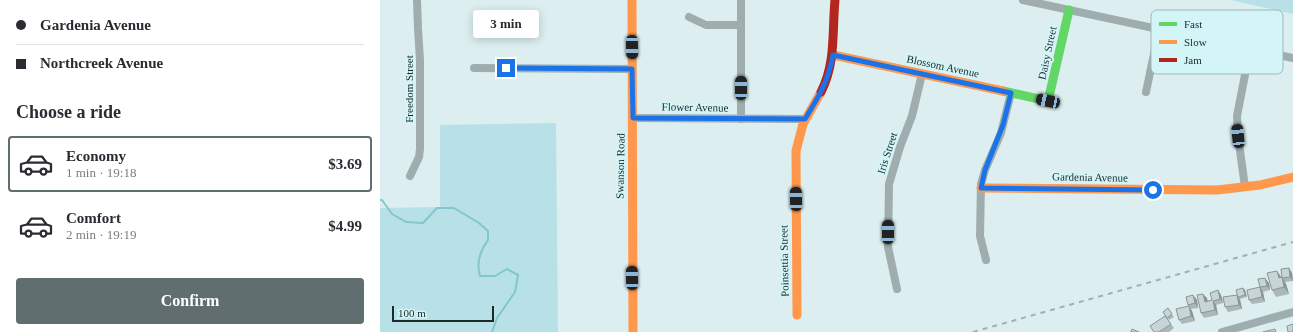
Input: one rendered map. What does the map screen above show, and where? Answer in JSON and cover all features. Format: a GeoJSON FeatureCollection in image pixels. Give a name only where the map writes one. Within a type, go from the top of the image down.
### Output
{"type":"FeatureCollection","features":[{"type":"Feature","properties":{"kind":"street","name":"Freedom Street"},"geometry":{"type":"LineString","coordinates":[[410,176],[420,153],[420,60],[417,0]]}},
{"type":"Feature","properties":{"kind":"street","name":"Swanson Road"},"geometry":{"type":"LineString","coordinates":[[632,0],[633,118],[631,181],[633,332]]}},
{"type":"Feature","properties":{"kind":"street"},"geometry":{"type":"LineString","coordinates":[[741,0],[741,119]]}},
{"type":"Feature","properties":{"kind":"street","name":"Poinsettia Street"},"geometry":{"type":"LineString","coordinates":[[797,315],[795,162],[798,142],[805,119],[824,87],[829,75],[833,55],[835,0]]}},
{"type":"Feature","properties":{"kind":"street"},"geometry":{"type":"LineString","coordinates":[[1023,0],[1151,28]]}},
{"type":"Feature","properties":{"kind":"street","name":"Daisy Street"},"geometry":{"type":"LineString","coordinates":[[1048,101],[1068,10]]}},
{"type":"Feature","properties":{"kind":"street"},"geometry":{"type":"LineString","coordinates":[[690,17],[706,25],[741,25]]}},
{"type":"Feature","properties":{"kind":"street","name":"Blossom Avenue"},"geometry":{"type":"LineString","coordinates":[[833,55],[1048,101]]}},
{"type":"Feature","properties":{"kind":"street"},"geometry":{"type":"LineString","coordinates":[[1283,56],[1293,58]]}},
{"type":"Feature","properties":{"kind":"street"},"geometry":{"type":"LineString","coordinates":[[474,68],[632,69]]}},
{"type":"Feature","properties":{"kind":"street"},"geometry":{"type":"LineString","coordinates":[[1146,92],[1151,70]]}},
{"type":"Feature","properties":{"kind":"street","name":"Iris Street"},"geometry":{"type":"LineString","coordinates":[[897,289],[888,247],[889,184],[900,147],[912,116],[922,74]]}},
{"type":"Feature","properties":{"kind":"street"},"geometry":{"type":"LineString","coordinates":[[1245,74],[1237,116],[1238,136],[1245,187]]}},
{"type":"Feature","properties":{"kind":"street"},"geometry":{"type":"LineString","coordinates":[[986,260],[980,236],[981,188],[985,170],[1003,125],[1011,93]]}},
{"type":"Feature","properties":{"kind":"street","name":"Flower Avenue"},"geometry":{"type":"LineString","coordinates":[[633,118],[805,119]]}},
{"type":"Feature","properties":{"kind":"street","name":"Gardenia Avenue"},"geometry":{"type":"LineString","coordinates":[[981,188],[1200,190],[1260,185],[1293,177]]}},
{"type":"Feature","properties":{"kind":"street"},"geometry":{"type":"LineString","coordinates":[[1222,332],[1293,312]]}},
{"type":"Feature","properties":{"kind":"shaded area"},"geometry":{"type":"Polygon","coordinates":[[[1231,0],[1293,0],[1293,14],[1283,12],[1283,10],[1275,10],[1231,0]]]}},
{"type":"Feature","properties":{"kind":"shaded area"},"geometry":{"type":"Polygon","coordinates":[[[556,123],[558,332],[380,332],[380,208],[440,207],[440,125],[556,123]]]}},
{"type":"Feature","properties":{"kind":"building"},"geometry":{"type":"Polygon","coordinates":[[[1289,268],[1290,277],[1282,278],[1281,269],[1289,268]]]}},
{"type":"Feature","properties":{"kind":"building"},"geometry":{"type":"Polygon","coordinates":[[[1277,271],[1279,278],[1282,277],[1284,287],[1272,290],[1267,273],[1277,271]]]}},
{"type":"Feature","properties":{"kind":"building"},"geometry":{"type":"Polygon","coordinates":[[[1265,278],[1267,286],[1260,287],[1258,279],[1265,278]]]}},
{"type":"Feature","properties":{"kind":"building"},"geometry":{"type":"Polygon","coordinates":[[[1260,287],[1262,297],[1249,300],[1247,290],[1260,287]]]}},
{"type":"Feature","properties":{"kind":"building"},"geometry":{"type":"Polygon","coordinates":[[[1243,288],[1245,295],[1238,297],[1236,290],[1243,288]]]}},
{"type":"Feature","properties":{"kind":"building"},"geometry":{"type":"Polygon","coordinates":[[[1218,290],[1220,299],[1213,301],[1215,310],[1201,313],[1197,295],[1203,294],[1205,302],[1212,300],[1210,293],[1218,290]]]}},
{"type":"Feature","properties":{"kind":"building"},"geometry":{"type":"Polygon","coordinates":[[[1193,295],[1195,303],[1188,305],[1186,297],[1193,295]]]}},
{"type":"Feature","properties":{"kind":"building"},"geometry":{"type":"Polygon","coordinates":[[[1237,295],[1239,305],[1225,307],[1223,297],[1237,295]]]}},
{"type":"Feature","properties":{"kind":"building"},"geometry":{"type":"Polygon","coordinates":[[[1189,306],[1191,316],[1179,320],[1176,309],[1189,306]]]}},
{"type":"Feature","properties":{"kind":"building"},"geometry":{"type":"Polygon","coordinates":[[[1168,308],[1172,314],[1167,318],[1163,312],[1168,308]]]}},
{"type":"Feature","properties":{"kind":"building"},"geometry":{"type":"Polygon","coordinates":[[[1165,316],[1171,324],[1159,332],[1154,332],[1150,326],[1165,316]]]}},
{"type":"Feature","properties":{"kind":"building"},"geometry":{"type":"Polygon","coordinates":[[[1293,324],[1293,332],[1288,332],[1287,326],[1293,324]]]}},
{"type":"Feature","properties":{"kind":"building"},"geometry":{"type":"Polygon","coordinates":[[[1132,329],[1139,332],[1131,332],[1132,329]]]}},
{"type":"Feature","properties":{"kind":"building"},"geometry":{"type":"Polygon","coordinates":[[[1275,329],[1276,332],[1263,332],[1275,329]]]}},
{"type":"Feature","properties":{"kind":"waterway"},"geometry":{"type":"LineString","coordinates":[[380,200],[382,200],[392,214],[406,222],[423,223],[437,208],[454,208],[479,223],[488,231],[488,240],[481,253],[478,266],[480,276],[495,276],[507,269],[518,275],[515,292],[497,318],[492,332]]}},
{"type":"Feature","properties":{"kind":"railway"},"geometry":{"type":"LineString","coordinates":[[973,332],[1293,242]]}},
{"type":"Feature","properties":{"kind":"traffic: fast"},"geometry":{"type":"LineString","coordinates":[[1003,91],[1048,101],[1069,10]]}},
{"type":"Feature","properties":{"kind":"traffic: slow"},"geometry":{"type":"LineString","coordinates":[[632,0],[633,332]]}},
{"type":"Feature","properties":{"kind":"traffic: slow"},"geometry":{"type":"LineString","coordinates":[[833,55],[1003,91]]}},
{"type":"Feature","properties":{"kind":"traffic: slow"},"geometry":{"type":"LineString","coordinates":[[797,315],[796,151],[803,124],[821,92]]}},
{"type":"Feature","properties":{"kind":"traffic: slow"},"geometry":{"type":"LineString","coordinates":[[981,188],[1217,190],[1260,185],[1293,177]]}},
{"type":"Feature","properties":{"kind":"traffic: jam"},"geometry":{"type":"LineString","coordinates":[[821,92],[826,81],[831,59],[835,0]]}},
{"type":"Feature","properties":{"kind":"route"},"geometry":{"type":"LineString","coordinates":[[506,68],[632,69],[633,118],[805,119],[824,87],[829,75],[833,55],[1011,93],[1003,125],[985,170],[981,188],[1153,190]]}}]}
